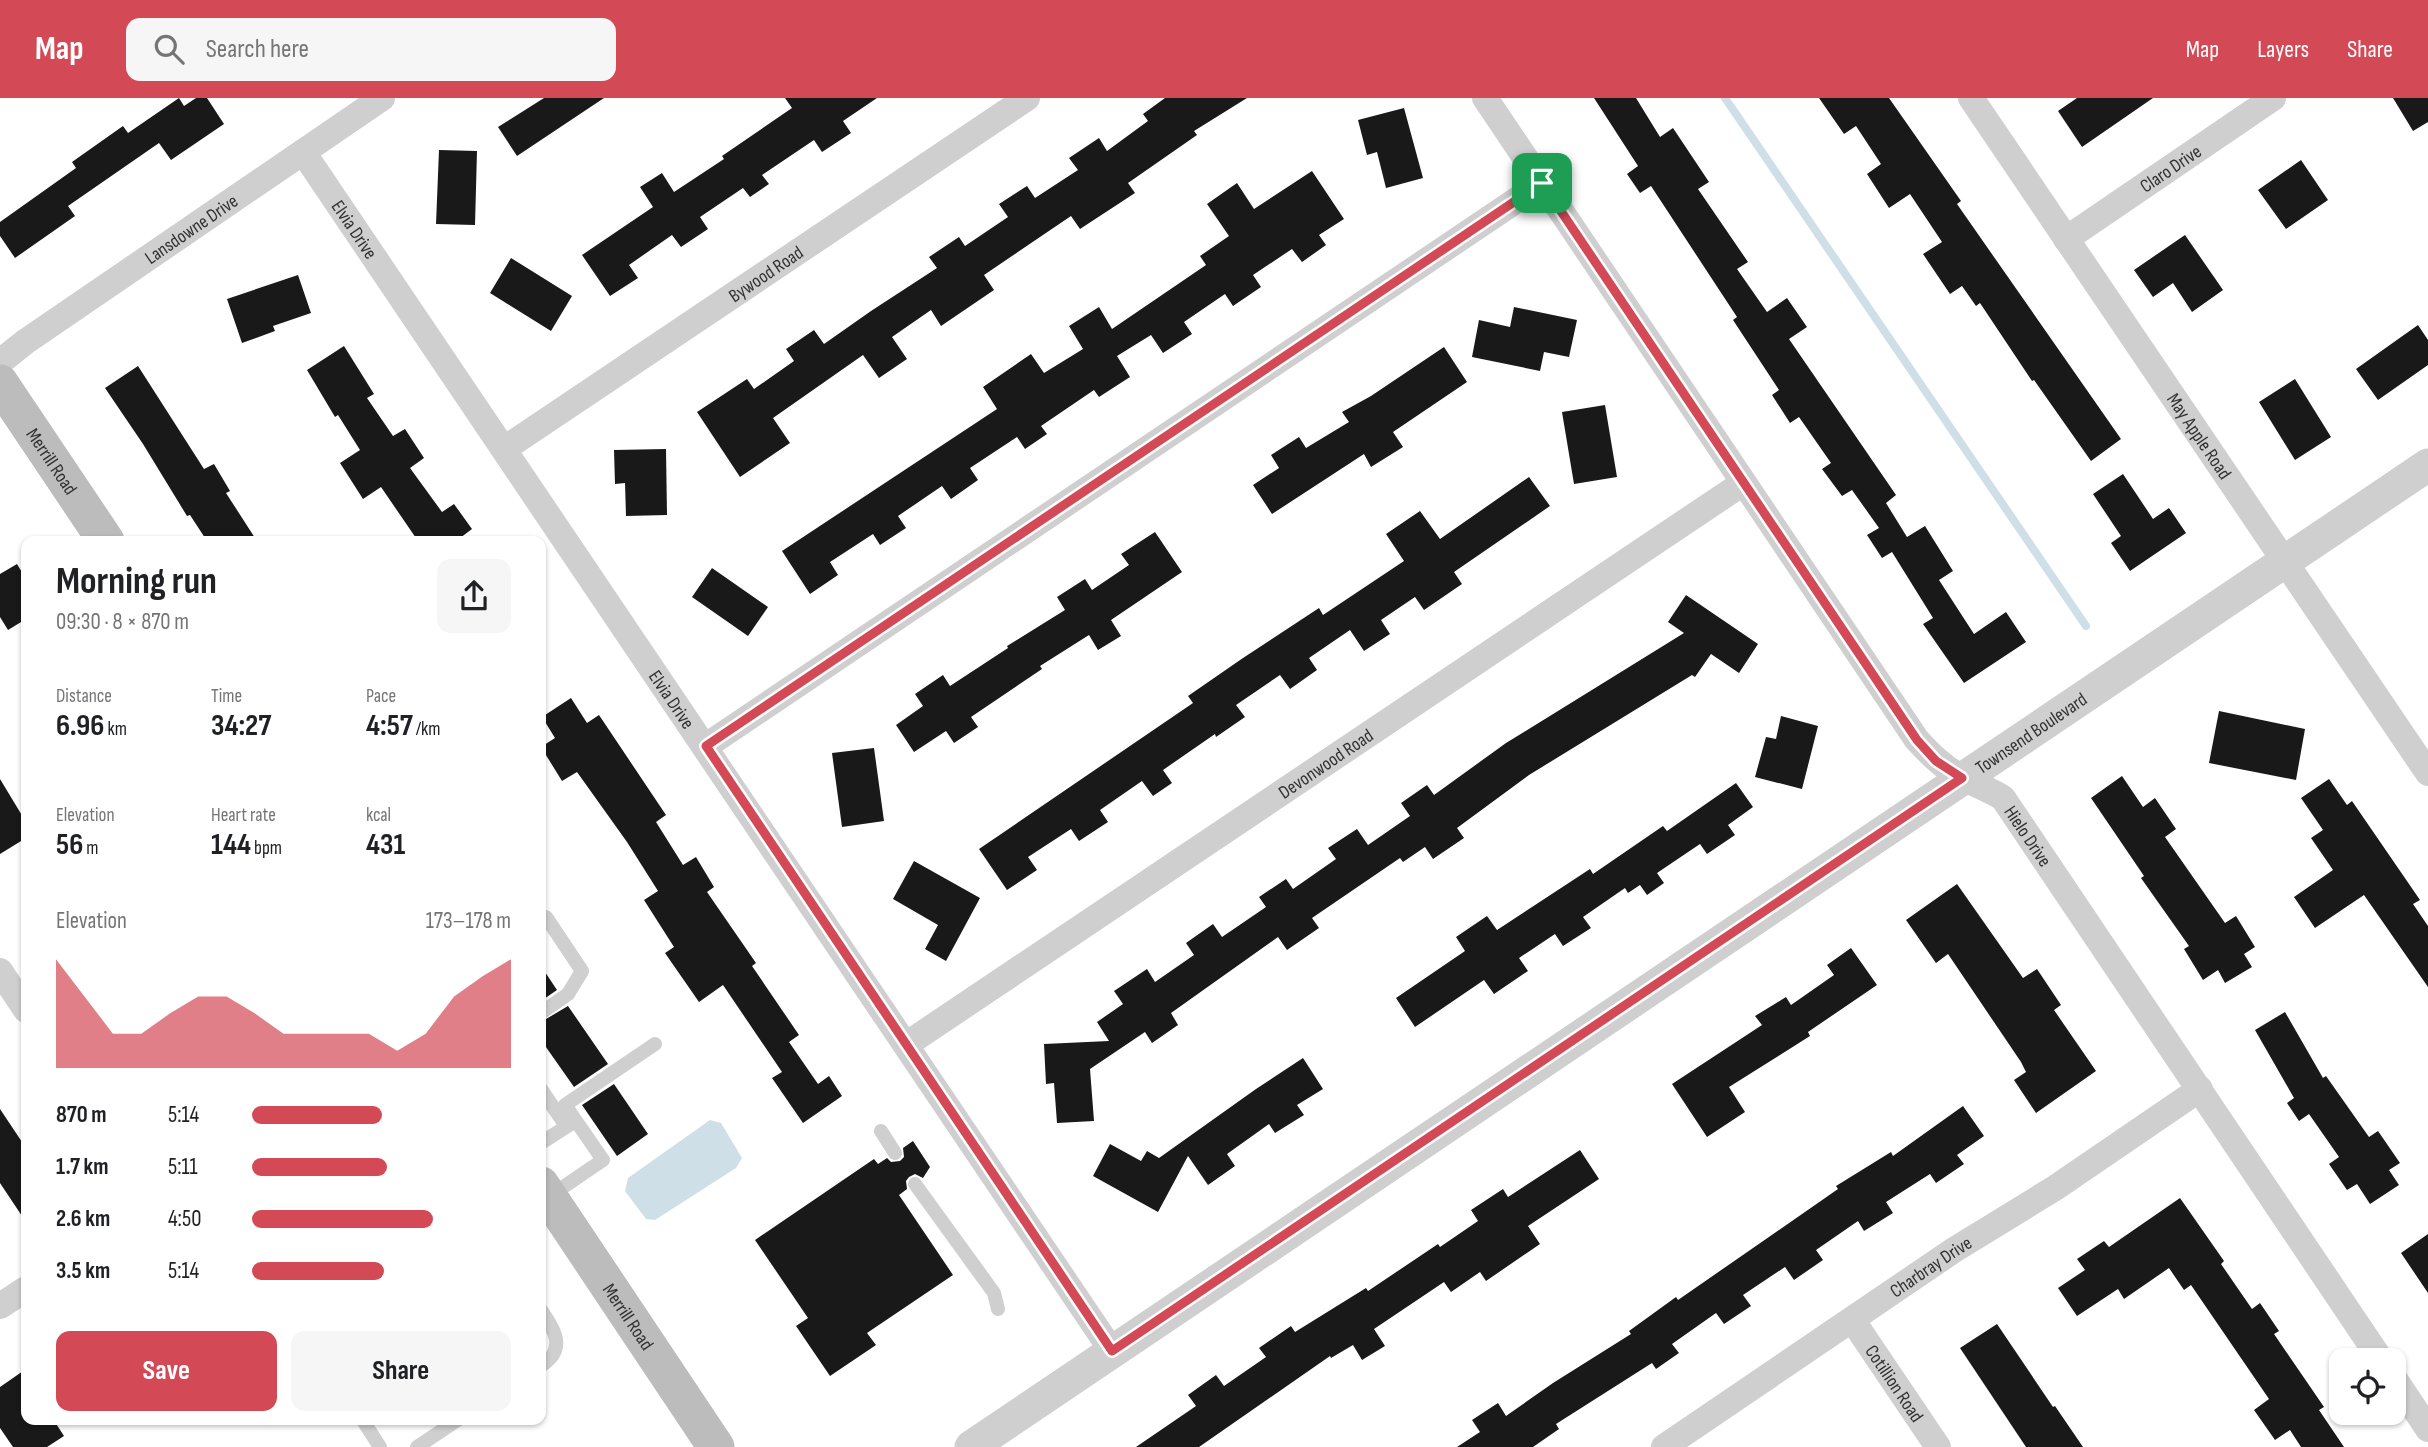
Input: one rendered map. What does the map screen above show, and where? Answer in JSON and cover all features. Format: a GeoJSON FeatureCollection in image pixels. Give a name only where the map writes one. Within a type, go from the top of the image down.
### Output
{"type":"FeatureCollection","features":[{"type":"Feature","properties":{"kind":"main road","name":"Merrill Road"},"geometry":{"type":"LineString","coordinates":[[0,383],[103,536]]}},
{"type":"Feature","properties":{"kind":"main road","name":"Merrill Road"},"geometry":{"type":"LineString","coordinates":[[546,1192],[716,1447]]}},
{"type":"Feature","properties":{"kind":"street","name":"Lansdowne Drive"},"geometry":{"type":"LineString","coordinates":[[0,362],[382,98]]}},
{"type":"Feature","properties":{"kind":"street","name":"Bywood Road"},"geometry":{"type":"LineString","coordinates":[[504,449],[1027,98]]}},
{"type":"Feature","properties":{"kind":"street","name":"Hielo Drive"},"geometry":{"type":"LineString","coordinates":[[1485,98],[1917,740],[1936,761],[1962,778],[2003,797],[2374,1348]]}},
{"type":"Feature","properties":{"kind":"street","name":"May Apple Road"},"geometry":{"type":"LineString","coordinates":[[1971,98],[2428,773]]}},
{"type":"Feature","properties":{"kind":"street","name":"Claro Drive"},"geometry":{"type":"LineString","coordinates":[[2066,239],[2273,98]]}},
{"type":"Feature","properties":{"kind":"street","name":"Elvia Drive"},"geometry":{"type":"LineString","coordinates":[[303,152],[1112,1351]]}},
{"type":"Feature","properties":{"kind":"street"},"geometry":{"type":"LineString","coordinates":[[706,746],[1542,183]]}},
{"type":"Feature","properties":{"kind":"street","name":"Townsend Boulevard"},"geometry":{"type":"LineString","coordinates":[[971,1447],[2428,465]]}},
{"type":"Feature","properties":{"kind":"street","name":"Devonwood Road"},"geometry":{"type":"LineString","coordinates":[[907,1044],[1743,483]]}},
{"type":"Feature","properties":{"kind":"street"},"geometry":{"type":"LineString","coordinates":[[0,971],[21,1002]]}},
{"type":"Feature","properties":{"kind":"street","name":"Charbray Drive"},"geometry":{"type":"LineString","coordinates":[[1664,1447],[1954,1250],[2054,1188],[2200,1089]]}},
{"type":"Feature","properties":{"kind":"street"},"geometry":{"type":"LineString","coordinates":[[0,1306],[21,1292]]}},
{"type":"Feature","properties":{"kind":"street","name":"Cotillion Road"},"geometry":{"type":"LineString","coordinates":[[1853,1321],[1938,1447]]}},
{"type":"Feature","properties":{"kind":"street"},"geometry":{"type":"LineString","coordinates":[[2406,1396],[2428,1429]]}},
{"type":"Feature","properties":{"kind":"lane"},"geometry":{"type":"LineString","coordinates":[[546,917],[582,971],[568,994],[546,1009]]}},
{"type":"Feature","properties":{"kind":"lane"},"geometry":{"type":"LineString","coordinates":[[571,1123],[565,1105],[655,1044]]}},
{"type":"Feature","properties":{"kind":"lane"},"geometry":{"type":"LineString","coordinates":[[546,1095],[603,1160],[546,1190]]}},
{"type":"Feature","properties":{"kind":"lane"},"geometry":{"type":"LineString","coordinates":[[546,1140],[571,1123]]}},
{"type":"Feature","properties":{"kind":"lane"},"geometry":{"type":"LineString","coordinates":[[881,1131],[895,1153]]}},
{"type":"Feature","properties":{"kind":"lane"},"geometry":{"type":"LineString","coordinates":[[915,1184],[994,1293],[998,1309]]}},
{"type":"Feature","properties":{"kind":"lane"},"geometry":{"type":"LineString","coordinates":[[546,1318],[555,1332],[557,1346],[546,1363]]}},
{"type":"Feature","properties":{"kind":"lane"},"geometry":{"type":"LineString","coordinates":[[366,1425],[380,1447]]}},
{"type":"Feature","properties":{"kind":"lane"},"geometry":{"type":"LineString","coordinates":[[417,1447],[450,1425]]}},
{"type":"Feature","properties":{"kind":"shaded area"},"geometry":{"type":"Polygon","coordinates":[[[710,1120],[721,1123],[742,1158],[736,1168],[655,1220],[646,1219],[625,1191],[628,1178],[710,1120]]]}},
{"type":"Feature","properties":{"kind":"building"},"geometry":{"type":"Polygon","coordinates":[[[179,98],[184,106],[196,98],[207,98],[224,124],[171,160],[159,143],[68,206],[75,216],[15,258],[0,236],[0,222],[76,168],[72,162],[123,126],[128,133],[179,98]]]}},
{"type":"Feature","properties":{"kind":"building"},"geometry":{"type":"Polygon","coordinates":[[[544,98],[604,98],[517,156],[498,127],[544,98]]]}},
{"type":"Feature","properties":{"kind":"building"},"geometry":{"type":"Polygon","coordinates":[[[785,98],[877,98],[843,121],[851,133],[822,152],[814,140],[762,175],[769,184],[750,197],[743,188],[700,217],[708,229],[681,247],[672,235],[629,265],[638,278],[610,296],[582,255],[653,207],[640,187],[662,173],[674,192],[724,159],[722,156],[792,108],[785,98]]]}},
{"type":"Feature","properties":{"kind":"building"},"geometry":{"type":"Polygon","coordinates":[[[1165,98],[1247,98],[1194,131],[1197,135],[1128,183],[1135,193],[1080,229],[1071,216],[984,275],[994,290],[941,326],[931,310],[892,337],[907,359],[879,378],[863,355],[773,418],[790,443],[740,477],[697,412],[747,379],[754,389],[794,361],[786,349],[814,330],[824,344],[937,268],[929,257],[959,237],[965,246],[1008,217],[999,204],[1027,186],[1035,198],[1078,170],[1069,158],[1099,138],[1107,151],[1148,121],[1143,114],[1165,98]]]}},
{"type":"Feature","properties":{"kind":"building"},"geometry":{"type":"Polygon","coordinates":[[[1594,98],[1636,98],[1660,137],[1673,128],[1709,182],[1698,189],[1748,262],[1737,269],[1767,312],[1787,298],[1807,327],[1789,339],[1896,495],[1886,503],[1907,537],[1925,526],[1953,571],[1939,580],[1974,634],[2006,612],[2026,642],[1964,683],[1923,624],[1933,618],[1892,552],[1882,558],[1867,535],[1879,528],[1852,490],[1842,496],[1822,469],[1831,463],[1799,417],[1790,423],[1772,395],[1779,390],[1733,320],[1737,317],[1651,186],[1640,193],[1627,174],[1638,166],[1594,98]]]}},
{"type":"Feature","properties":{"kind":"building"},"geometry":{"type":"Polygon","coordinates":[[[1819,98],[1889,98],[1961,201],[1957,204],[2121,439],[2091,461],[2034,380],[2032,381],[1980,303],[1976,306],[1962,286],[1950,294],[1923,254],[1942,242],[1910,194],[1889,208],[1867,174],[1881,164],[1856,126],[1844,134],[1819,98]]]}},
{"type":"Feature","properties":{"kind":"building"},"geometry":{"type":"Polygon","coordinates":[[[2077,98],[2153,98],[2082,147],[2058,111],[2077,98]]]}},
{"type":"Feature","properties":{"kind":"building"},"geometry":{"type":"Polygon","coordinates":[[[2393,98],[2428,98],[2428,122],[2413,131],[2393,98]]]}},
{"type":"Feature","properties":{"kind":"building"},"geometry":{"type":"Polygon","coordinates":[[[1404,108],[1423,178],[1386,188],[1377,152],[1367,155],[1358,120],[1404,108]]]}},
{"type":"Feature","properties":{"kind":"building"},"geometry":{"type":"Polygon","coordinates":[[[439,150],[477,151],[475,225],[436,224],[439,150]]]}},
{"type":"Feature","properties":{"kind":"building"},"geometry":{"type":"Polygon","coordinates":[[[2301,160],[2328,200],[2286,229],[2258,190],[2301,160]]]}},
{"type":"Feature","properties":{"kind":"building"},"geometry":{"type":"Polygon","coordinates":[[[1312,171],[1344,219],[1319,235],[1326,245],[1302,262],[1292,249],[1253,275],[1261,287],[1233,306],[1225,294],[1184,322],[1192,334],[1163,353],[1151,335],[1117,356],[1130,377],[1099,397],[1094,390],[1041,426],[1047,434],[1025,449],[1017,437],[970,468],[978,480],[951,499],[942,486],[898,516],[906,528],[880,545],[873,534],[830,562],[838,575],[810,594],[782,551],[997,409],[983,387],[1031,354],[1044,373],[1083,349],[1069,326],[1099,307],[1112,329],[1206,265],[1200,256],[1229,236],[1207,204],[1237,183],[1254,209],[1312,171]]]}},
{"type":"Feature","properties":{"kind":"building"},"geometry":{"type":"Polygon","coordinates":[[[2185,235],[2223,290],[2192,312],[2173,283],[2153,297],[2134,270],[2185,235]]]}},
{"type":"Feature","properties":{"kind":"building"},"geometry":{"type":"Polygon","coordinates":[[[511,258],[572,296],[551,331],[490,293],[511,258]]]}},
{"type":"Feature","properties":{"kind":"building"},"geometry":{"type":"Polygon","coordinates":[[[298,275],[311,313],[273,326],[275,331],[242,343],[227,299],[298,275]]]}},
{"type":"Feature","properties":{"kind":"building"},"geometry":{"type":"Polygon","coordinates":[[[1514,307],[1577,320],[1569,357],[1544,352],[1540,371],[1472,357],[1479,320],[1510,327],[1514,307]]]}},
{"type":"Feature","properties":{"kind":"building"},"geometry":{"type":"Polygon","coordinates":[[[2418,325],[2428,340],[2428,365],[2378,400],[2356,369],[2418,325]]]}},
{"type":"Feature","properties":{"kind":"building"},"geometry":{"type":"Polygon","coordinates":[[[344,346],[374,394],[367,398],[393,436],[405,429],[424,458],[410,468],[442,512],[454,504],[472,529],[463,536],[415,536],[381,487],[363,499],[340,463],[360,450],[338,415],[335,417],[307,370],[344,346]]]}},
{"type":"Feature","properties":{"kind":"building"},"geometry":{"type":"Polygon","coordinates":[[[1444,347],[1467,382],[1393,432],[1403,447],[1371,467],[1364,454],[1272,514],[1253,485],[1279,468],[1271,455],[1299,437],[1306,448],[1349,422],[1342,412],[1444,347]]]}},
{"type":"Feature","properties":{"kind":"building"},"geometry":{"type":"Polygon","coordinates":[[[138,366],[204,469],[214,464],[230,491],[226,493],[254,536],[204,536],[190,515],[187,516],[105,388],[138,366]]]}},
{"type":"Feature","properties":{"kind":"building"},"geometry":{"type":"Polygon","coordinates":[[[2295,379],[2331,437],[2295,460],[2259,402],[2295,379]]]}},
{"type":"Feature","properties":{"kind":"building"},"geometry":{"type":"Polygon","coordinates":[[[1605,405],[1617,477],[1574,484],[1562,412],[1605,405]]]}},
{"type":"Feature","properties":{"kind":"building"},"geometry":{"type":"Polygon","coordinates":[[[666,449],[667,515],[626,516],[625,483],[615,484],[614,450],[666,449]]]}},
{"type":"Feature","properties":{"kind":"building"},"geometry":{"type":"Polygon","coordinates":[[[2123,474],[2153,519],[2169,508],[2186,533],[2130,571],[2111,543],[2121,536],[2093,494],[2123,474]]]}},
{"type":"Feature","properties":{"kind":"building"},"geometry":{"type":"Polygon","coordinates":[[[1529,477],[1550,506],[1454,572],[1462,584],[1424,610],[1415,597],[1381,620],[1390,634],[1364,651],[1350,630],[1309,658],[1317,670],[1290,689],[1280,675],[1236,705],[1245,717],[1163,770],[1172,783],[1153,796],[1142,781],[1100,810],[1108,822],[1079,841],[1071,829],[1028,857],[1037,870],[1007,890],[979,849],[1193,703],[1188,696],[1243,658],[1319,608],[1323,615],[1404,561],[1386,534],[1420,511],[1440,539],[1529,477]]]}},
{"type":"Feature","properties":{"kind":"building"},"geometry":{"type":"Polygon","coordinates":[[[1155,532],[1182,572],[1111,620],[1121,636],[1098,650],[1089,635],[1040,666],[1042,669],[971,717],[978,727],[954,743],[946,731],[914,752],[896,725],[923,706],[915,694],[943,675],[950,686],[1065,610],[1057,597],[1085,579],[1092,590],[1129,565],[1121,554],[1155,532]]]}},
{"type":"Feature","properties":{"kind":"building"},"geometry":{"type":"Polygon","coordinates":[[[17,564],[21,571],[21,622],[8,630],[0,617],[0,574],[17,564]]]}},
{"type":"Feature","properties":{"kind":"building"},"geometry":{"type":"Polygon","coordinates":[[[712,568],[768,607],[748,636],[692,597],[712,568]]]}},
{"type":"Feature","properties":{"kind":"building"},"geometry":{"type":"Polygon","coordinates":[[[1686,595],[1758,644],[1739,673],[1711,654],[1695,677],[1692,675],[1529,775],[1457,828],[1464,838],[1433,859],[1425,847],[1403,862],[1400,858],[1312,918],[1319,928],[1287,950],[1278,937],[1171,1013],[1178,1025],[1152,1043],[1145,1032],[1090,1069],[1094,1121],[1057,1123],[1054,1083],[1046,1084],[1044,1044],[1109,1041],[1097,1022],[1123,1004],[1114,991],[1147,969],[1155,982],[1194,955],[1186,943],[1213,924],[1222,937],[1266,907],[1259,897],[1286,879],[1293,889],[1336,859],[1328,848],[1357,829],[1368,845],[1410,816],[1401,803],[1427,785],[1434,795],[1506,743],[1684,633],[1668,622],[1686,595]]]}},
{"type":"Feature","properties":{"kind":"building"},"geometry":{"type":"Polygon","coordinates":[[[571,698],[587,723],[599,715],[666,815],[656,822],[683,865],[696,857],[714,887],[707,892],[756,963],[752,966],[799,1035],[789,1042],[818,1084],[829,1076],[842,1096],[803,1123],[772,1078],[782,1072],[723,985],[699,1002],[665,953],[674,947],[644,900],[658,891],[577,772],[562,781],[546,755],[546,744],[555,738],[546,723],[546,714],[571,698]]]}},
{"type":"Feature","properties":{"kind":"building"},"geometry":{"type":"Polygon","coordinates":[[[2219,711],[2305,729],[2296,780],[2209,763],[2219,711]]]}},
{"type":"Feature","properties":{"kind":"building"},"geometry":{"type":"Polygon","coordinates":[[[1781,716],[1818,726],[1802,789],[1755,777],[1766,737],[1776,739],[1781,716]]]}},
{"type":"Feature","properties":{"kind":"building"},"geometry":{"type":"Polygon","coordinates":[[[874,748],[884,821],[842,827],[832,753],[874,748]]]}},
{"type":"Feature","properties":{"kind":"building"},"geometry":{"type":"Polygon","coordinates":[[[2122,776],[2143,807],[2155,798],[2176,829],[2165,837],[2225,923],[2236,916],[2255,947],[2244,954],[2252,967],[2225,983],[2218,970],[2203,980],[2184,949],[2189,946],[2141,878],[2144,876],[2091,798],[2122,776]]]}},
{"type":"Feature","properties":{"kind":"building"},"geometry":{"type":"Polygon","coordinates":[[[0,779],[21,814],[21,841],[0,854],[0,779]]]}},
{"type":"Feature","properties":{"kind":"building"},"geometry":{"type":"Polygon","coordinates":[[[2329,779],[2347,805],[2352,801],[2420,900],[2413,904],[2428,926],[2428,987],[2364,895],[2315,928],[2294,897],[2333,870],[2311,838],[2323,830],[2301,798],[2329,779]]]}},
{"type":"Feature","properties":{"kind":"building"},"geometry":{"type":"Polygon","coordinates":[[[1736,783],[1753,807],[1728,825],[1735,835],[1707,854],[1700,844],[1657,873],[1664,883],[1647,895],[1640,885],[1628,893],[1625,888],[1583,917],[1591,928],[1563,946],[1555,934],[1519,958],[1528,971],[1494,994],[1484,980],[1415,1027],[1396,998],[1465,951],[1456,937],[1487,916],[1497,930],[1590,869],[1593,874],[1663,826],[1667,831],[1736,783]]]}},
{"type":"Feature","properties":{"kind":"building"},"geometry":{"type":"Polygon","coordinates":[[[914,861],[980,898],[946,961],[925,949],[938,925],[893,899],[914,861]]]}},
{"type":"Feature","properties":{"kind":"building"},"geometry":{"type":"Polygon","coordinates":[[[1957,884],[2023,978],[2037,969],[2061,1005],[2054,1010],[2096,1071],[2036,1113],[2014,1080],[2026,1072],[2021,1062],[1948,954],[1936,963],[1906,920],[1957,884]]]}},
{"type":"Feature","properties":{"kind":"building"},"geometry":{"type":"Polygon","coordinates":[[[1851,948],[1877,985],[1808,1032],[1810,1036],[1729,1087],[1745,1112],[1707,1137],[1672,1084],[1762,1025],[1755,1016],[1786,997],[1791,1005],[1834,975],[1827,965],[1851,948]]]}},
{"type":"Feature","properties":{"kind":"building"},"geometry":{"type":"Polygon","coordinates":[[[546,974],[557,990],[546,998],[546,974]]]}},
{"type":"Feature","properties":{"kind":"building"},"geometry":{"type":"Polygon","coordinates":[[[568,1006],[608,1064],[574,1087],[546,1047],[546,1019],[568,1006]]]}},
{"type":"Feature","properties":{"kind":"building"},"geometry":{"type":"Polygon","coordinates":[[[2285,1012],[2323,1078],[2326,1076],[2369,1137],[2378,1131],[2400,1163],[2389,1170],[2399,1185],[2370,1204],[2357,1184],[2347,1190],[2329,1164],[2339,1157],[2309,1114],[2299,1121],[2287,1103],[2294,1098],[2255,1030],[2285,1012]]]}},
{"type":"Feature","properties":{"kind":"building"},"geometry":{"type":"Polygon","coordinates":[[[1303,1058],[1323,1089],[1297,1105],[1304,1115],[1275,1133],[1269,1124],[1227,1154],[1235,1166],[1208,1185],[1188,1156],[1158,1212],[1093,1176],[1110,1144],[1141,1161],[1147,1151],[1159,1158],[1303,1058]]]}},
{"type":"Feature","properties":{"kind":"building"},"geometry":{"type":"Polygon","coordinates":[[[614,1084],[648,1134],[617,1156],[582,1105],[614,1084]]]}},
{"type":"Feature","properties":{"kind":"building"},"geometry":{"type":"Polygon","coordinates":[[[1963,1106],[1984,1136],[1957,1155],[1964,1164],[1936,1183],[1930,1174],[1886,1202],[1893,1213],[1864,1231],[1858,1221],[1816,1250],[1823,1260],[1794,1280],[1785,1267],[1743,1295],[1751,1306],[1724,1324],[1716,1313],[1672,1344],[1679,1353],[1656,1369],[1652,1363],[1556,1424],[1559,1429],[1533,1447],[1457,1447],[1480,1432],[1472,1420],[1498,1403],[1506,1416],[1631,1334],[1629,1331],[1676,1297],[1678,1300],[1766,1239],[1838,1189],[1836,1186],[1891,1152],[1893,1156],[1963,1106]]]}},
{"type":"Feature","properties":{"kind":"building"},"geometry":{"type":"Polygon","coordinates":[[[0,1109],[21,1140],[21,1214],[0,1183],[0,1109]]]}},
{"type":"Feature","properties":{"kind":"building"},"geometry":{"type":"Polygon","coordinates":[[[913,1141],[930,1167],[923,1178],[915,1174],[909,1177],[906,1181],[907,1189],[899,1195],[953,1275],[867,1333],[876,1345],[830,1376],[796,1326],[808,1318],[755,1240],[874,1159],[878,1164],[887,1158],[891,1162],[900,1161],[904,1157],[903,1148],[913,1141]]]}},
{"type":"Feature","properties":{"kind":"building"},"geometry":{"type":"Polygon","coordinates":[[[1580,1150],[1599,1179],[1528,1226],[1540,1244],[1486,1281],[1480,1272],[1451,1292],[1444,1282],[1374,1329],[1385,1346],[1362,1360],[1353,1345],[1331,1358],[1330,1356],[1199,1447],[1136,1447],[1196,1406],[1188,1395],[1216,1375],[1224,1386],[1266,1357],[1259,1348],[1291,1326],[1295,1332],[1366,1288],[1368,1291],[1478,1221],[1471,1210],[1503,1189],[1508,1197],[1580,1150]]]}},
{"type":"Feature","properties":{"kind":"building"},"geometry":{"type":"Polygon","coordinates":[[[2180,1198],[2224,1261],[2221,1264],[2252,1309],[2260,1303],[2279,1331],[2274,1334],[2324,1407],[2319,1410],[2344,1447],[2301,1447],[2290,1430],[2275,1440],[2254,1410],[2269,1399],[2191,1285],[2184,1290],[2169,1268],[2124,1299],[2118,1289],[2077,1316],[2058,1288],[2085,1270],[2077,1259],[2104,1241],[2109,1247],[2180,1198]]]}},
{"type":"Feature","properties":{"kind":"building"},"geometry":{"type":"Polygon","coordinates":[[[2428,1234],[2428,1293],[2401,1253],[2428,1234]]]}},
{"type":"Feature","properties":{"kind":"building"},"geometry":{"type":"Polygon","coordinates":[[[1997,1324],[2083,1447],[2026,1447],[1960,1348],[1997,1324]]]}},
{"type":"Feature","properties":{"kind":"building"},"geometry":{"type":"Polygon","coordinates":[[[21,1372],[21,1425],[57,1425],[64,1436],[47,1447],[13,1447],[0,1428],[0,1387],[21,1372]]]}},
{"type":"Feature","properties":{"kind":"waterway"},"geometry":{"type":"LineString","coordinates":[[1725,98],[2086,626]]}},
{"type":"Feature","properties":{"kind":"route"},"geometry":{"type":"LineString","coordinates":[[1542,183],[1917,740],[1936,761],[1962,778],[1112,1351],[706,746],[1542,183]]}}]}
